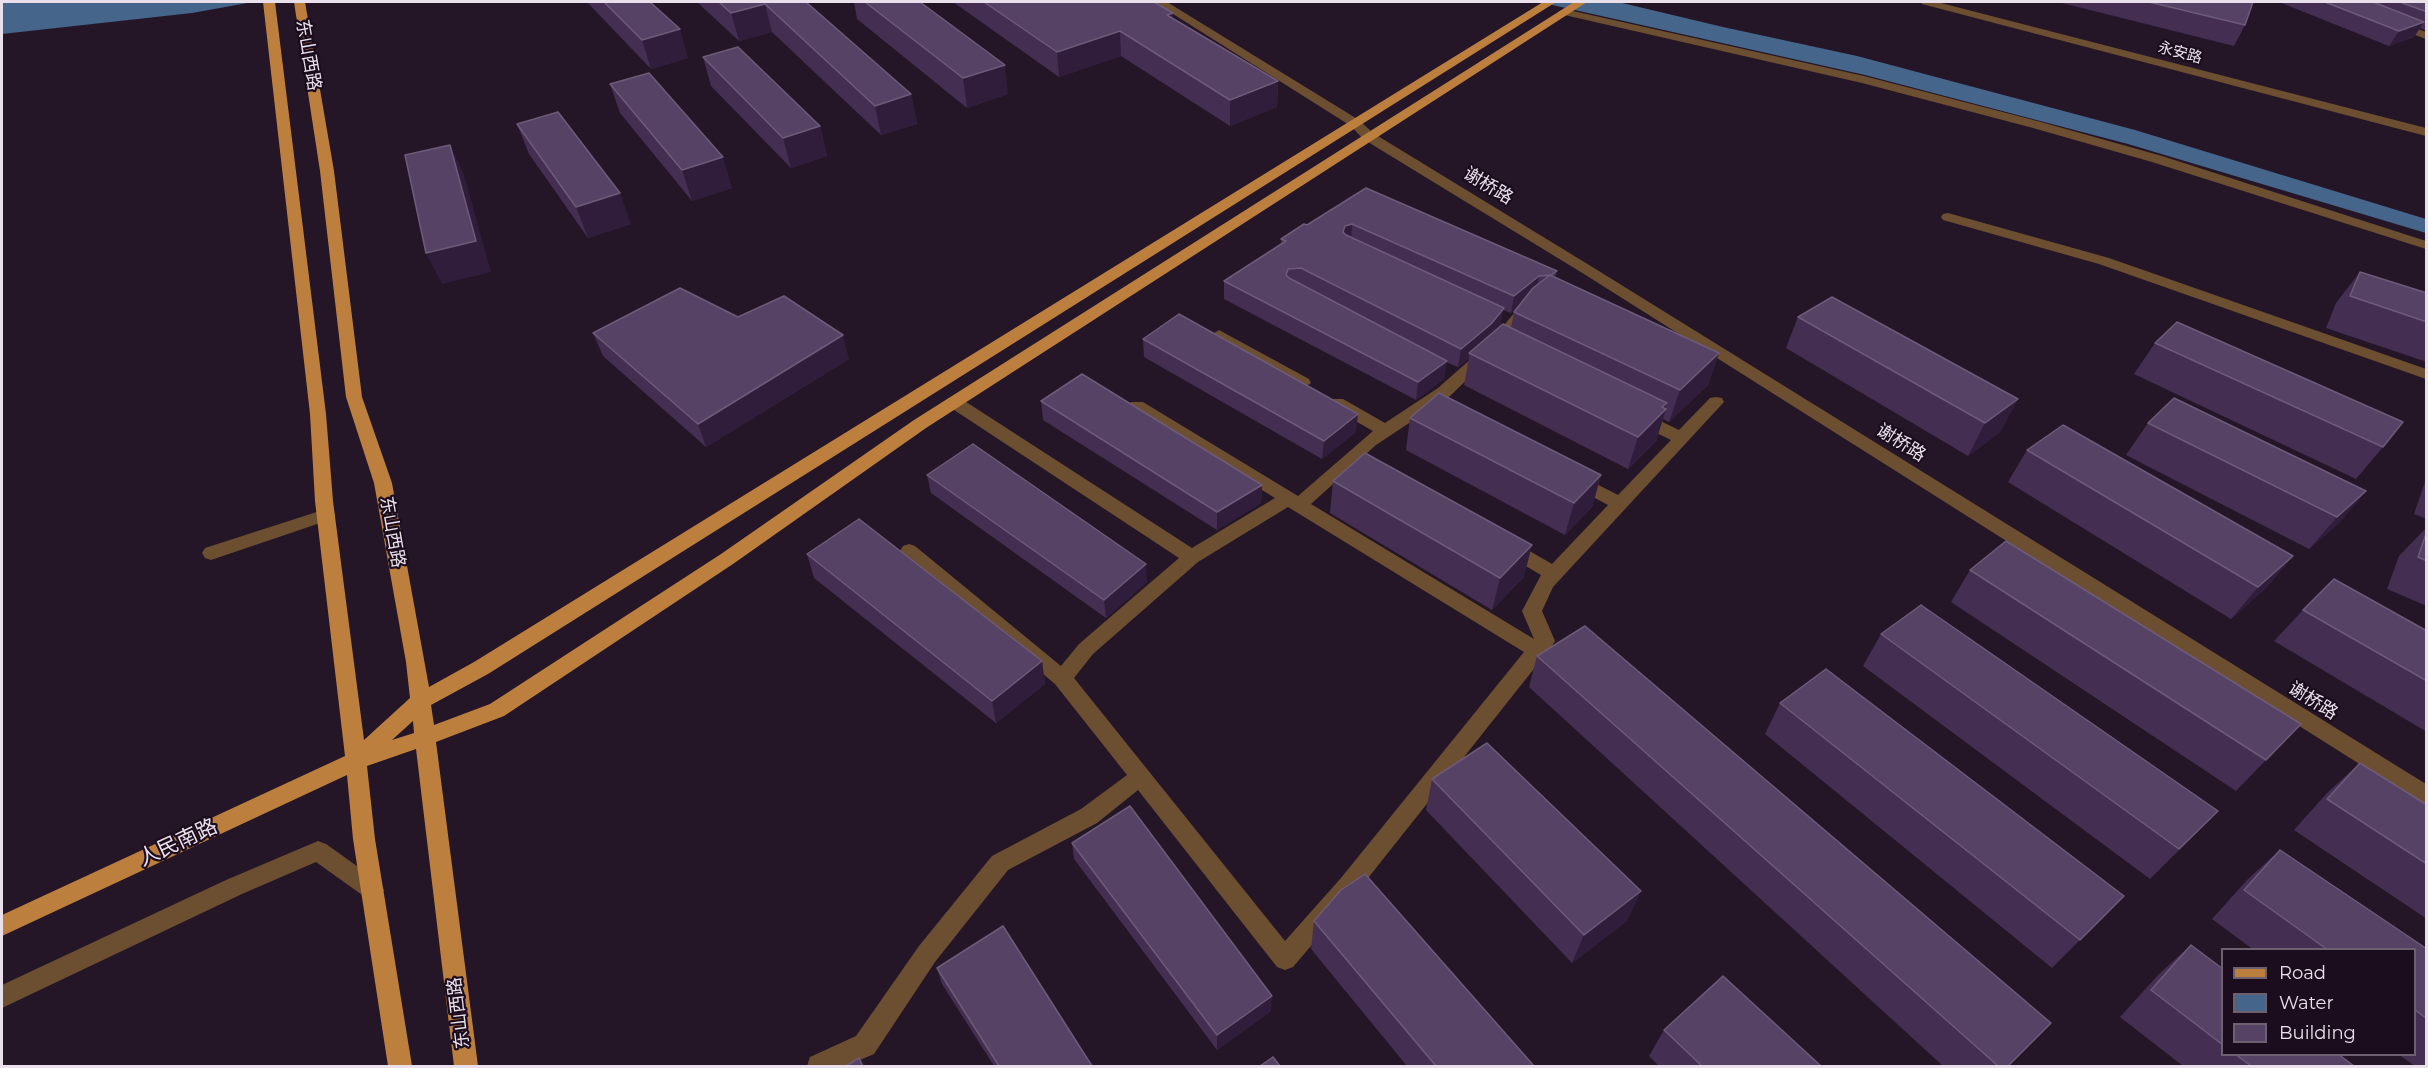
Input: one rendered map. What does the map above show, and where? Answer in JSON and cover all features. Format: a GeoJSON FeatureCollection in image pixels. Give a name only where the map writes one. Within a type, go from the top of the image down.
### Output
{"type":"FeatureCollection","features":[{"type":"Feature","properties":{"kind":"main road","name":"东山西路"},"geometry":{"type":"LineString","coordinates":[[299,2],[327,171],[354,397],[383,483],[422,700],[466,1066]]}},
{"type":"Feature","properties":{"kind":"main road"},"geometry":{"type":"LineString","coordinates":[[356,761],[497,710],[726,559],[954,402],[1581,2]]}},
{"type":"Feature","properties":{"kind":"main road","name":"东山西路"},"geometry":{"type":"LineString","coordinates":[[269,3],[318,414],[326,515],[356,761],[372,890],[400,1066]]}},
{"type":"Feature","properties":{"kind":"main road"},"geometry":{"type":"LineString","coordinates":[[356,761],[422,700],[481,668],[1547,4]]}},
{"type":"Feature","properties":{"kind":"main road","name":"人民南路"},"geometry":{"type":"LineString","coordinates":[[2,926],[356,761]]}},
{"type":"Feature","properties":{"kind":"street","name":"谢桥路"},"geometry":{"type":"LineString","coordinates":[[1160,2],[1355,123],[1368,136],[2427,795]]}},
{"type":"Feature","properties":{"kind":"street","name":"永安路"},"geometry":{"type":"LineString","coordinates":[[1926,2],[2427,132]]}},
{"type":"Feature","properties":{"kind":"street","name":"永安路"},"geometry":{"type":"LineString","coordinates":[[1971,2],[2427,120]]}},
{"type":"Feature","properties":{"kind":"street"},"geometry":{"type":"LineString","coordinates":[[1564,12],[1864,80],[2037,125],[2157,159],[2427,244]]}},
{"type":"Feature","properties":{"kind":"street"},"geometry":{"type":"LineString","coordinates":[[2383,19],[2427,36]]}},
{"type":"Feature","properties":{"kind":"street"},"geometry":{"type":"LineString","coordinates":[[1948,217],[2104,261],[2427,374]]}},
{"type":"Feature","properties":{"kind":"street"},"geometry":{"type":"LineString","coordinates":[[1062,678],[1086,649],[1192,557],[1294,501],[1385,431],[1432,400],[1455,375],[1499,348],[1507,321],[1542,298]]}},
{"type":"Feature","properties":{"kind":"street"},"geometry":{"type":"LineString","coordinates":[[1219,335],[1385,431]]}},
{"type":"Feature","properties":{"kind":"street"},"geometry":{"type":"LineString","coordinates":[[1432,400],[1453,412]]}},
{"type":"Feature","properties":{"kind":"street"},"geometry":{"type":"LineString","coordinates":[[954,402],[1192,557]]}},
{"type":"Feature","properties":{"kind":"street"},"geometry":{"type":"LineString","coordinates":[[909,551],[1062,678],[1286,959],[1349,885],[1545,641],[1532,611],[1545,583],[1618,503],[1716,402]]}},
{"type":"Feature","properties":{"kind":"street"},"geometry":{"type":"LineString","coordinates":[[1137,406],[1537,650]]}},
{"type":"Feature","properties":{"kind":"street"},"geometry":{"type":"LineString","coordinates":[[1629,413],[1681,438]]}},
{"type":"Feature","properties":{"kind":"street"},"geometry":{"type":"LineString","coordinates":[[1352,457],[1372,468]]}},
{"type":"Feature","properties":{"kind":"street"},"geometry":{"type":"LineString","coordinates":[[1556,469],[1618,503]]}},
{"type":"Feature","properties":{"kind":"street"},"geometry":{"type":"LineString","coordinates":[[212,553],[326,515]]}},
{"type":"Feature","properties":{"kind":"street"},"geometry":{"type":"LineString","coordinates":[[1493,538],[1553,573]]}},
{"type":"Feature","properties":{"kind":"street"},"geometry":{"type":"LineString","coordinates":[[819,1066],[865,1045],[927,954],[1000,863],[1089,816],[1140,777]]}},
{"type":"Feature","properties":{"kind":"street"},"geometry":{"type":"LineString","coordinates":[[2,997],[234,887],[318,851],[372,890]]}},
{"type":"Feature","properties":{"kind":"water"},"geometry":{"type":"Polygon","coordinates":[[[2,2],[253,2],[192,13],[2,34],[2,2]]]}},
{"type":"Feature","properties":{"kind":"water"},"geometry":{"type":"Polygon","coordinates":[[[1539,2],[1618,2],[1857,56],[2135,130],[2426,219],[2426,233],[2128,144],[1865,75],[1539,2]]]}},
{"type":"Feature","properties":{"kind":"building"},"geometry":{"type":"Polygon","coordinates":[[[604,2],[650,2],[680,29],[642,40],[604,2]]]}},
{"type":"Feature","properties":{"kind":"building"},"geometry":{"type":"Polygon","coordinates":[[[719,2],[806,2],[911,94],[875,106],[765,4],[731,13],[719,2]]]}},
{"type":"Feature","properties":{"kind":"building"},"geometry":{"type":"Polygon","coordinates":[[[865,2],[920,2],[1005,65],[963,78],[865,2]]]}},
{"type":"Feature","properties":{"kind":"building"},"geometry":{"type":"Polygon","coordinates":[[[984,2],[1154,2],[1173,13],[1167,15],[1278,81],[1230,100],[1120,31],[1057,52],[984,2]]]}},
{"type":"Feature","properties":{"kind":"building"},"geometry":{"type":"Polygon","coordinates":[[[2149,2],[2253,2],[2245,25],[2149,2]]]}},
{"type":"Feature","properties":{"kind":"building"},"geometry":{"type":"Polygon","coordinates":[[[2325,2],[2373,2],[2424,22],[2399,31],[2325,2]]]}},
{"type":"Feature","properties":{"kind":"building"},"geometry":{"type":"Polygon","coordinates":[[[2400,2],[2427,2],[2427,12],[2400,2]]]}},
{"type":"Feature","properties":{"kind":"building"},"geometry":{"type":"Polygon","coordinates":[[[738,47],[820,126],[783,138],[703,57],[738,47]]]}},
{"type":"Feature","properties":{"kind":"building"},"geometry":{"type":"Polygon","coordinates":[[[649,73],[723,157],[682,170],[610,84],[649,73]]]}},
{"type":"Feature","properties":{"kind":"building"},"geometry":{"type":"Polygon","coordinates":[[[558,112],[620,193],[576,207],[517,124],[558,112]]]}},
{"type":"Feature","properties":{"kind":"building"},"geometry":{"type":"Polygon","coordinates":[[[450,145],[476,241],[426,253],[405,155],[450,145]]]}},
{"type":"Feature","properties":{"kind":"building"},"geometry":{"type":"Polygon","coordinates":[[[1366,188],[1557,271],[1551,275],[1539,276],[1514,296],[1352,224],[1345,226],[1343,232],[1346,235],[1504,308],[1491,324],[1461,349],[1301,268],[1288,269],[1286,275],[1289,278],[1447,361],[1418,382],[1224,281],[1286,241],[1281,239],[1366,188]]]}},
{"type":"Feature","properties":{"kind":"building"},"geometry":{"type":"Polygon","coordinates":[[[2360,272],[2427,293],[2427,322],[2350,296],[2360,272]]]}},
{"type":"Feature","properties":{"kind":"building"},"geometry":{"type":"Polygon","coordinates":[[[1550,275],[1719,353],[1680,390],[1514,312],[1533,288],[1550,275]]]}},
{"type":"Feature","properties":{"kind":"building"},"geometry":{"type":"Polygon","coordinates":[[[680,288],[738,317],[784,296],[843,335],[698,424],[593,333],[680,288]]]}},
{"type":"Feature","properties":{"kind":"building"},"geometry":{"type":"Polygon","coordinates":[[[1832,297],[2018,399],[1985,423],[1798,317],[1832,297]]]}},
{"type":"Feature","properties":{"kind":"building"},"geometry":{"type":"Polygon","coordinates":[[[1179,314],[1358,414],[1324,441],[1143,339],[1179,314]]]}},
{"type":"Feature","properties":{"kind":"building"},"geometry":{"type":"Polygon","coordinates":[[[2177,322],[2403,422],[2383,447],[2155,343],[2177,322]]]}},
{"type":"Feature","properties":{"kind":"building"},"geometry":{"type":"Polygon","coordinates":[[[1503,324],[1667,403],[1662,407],[1666,409],[1638,437],[1469,353],[1503,324]]]}},
{"type":"Feature","properties":{"kind":"building"},"geometry":{"type":"Polygon","coordinates":[[[1082,374],[1262,485],[1217,512],[1041,401],[1082,374]]]}},
{"type":"Feature","properties":{"kind":"building"},"geometry":{"type":"Polygon","coordinates":[[[1439,393],[1601,475],[1574,503],[1410,418],[1439,393]]]}},
{"type":"Feature","properties":{"kind":"building"},"geometry":{"type":"Polygon","coordinates":[[[2174,398],[2366,491],[2337,517],[2148,423],[2174,398]]]}},
{"type":"Feature","properties":{"kind":"building"},"geometry":{"type":"Polygon","coordinates":[[[2063,425],[2293,556],[2258,587],[2027,450],[2063,425]]]}},
{"type":"Feature","properties":{"kind":"building"},"geometry":{"type":"Polygon","coordinates":[[[973,444],[1146,564],[1104,600],[927,475],[973,444]]]}},
{"type":"Feature","properties":{"kind":"building"},"geometry":{"type":"Polygon","coordinates":[[[1365,453],[1532,545],[1500,578],[1333,481],[1365,453]]]}},
{"type":"Feature","properties":{"kind":"building"},"geometry":{"type":"Polygon","coordinates":[[[859,519],[1042,661],[992,701],[807,554],[859,519]]]}},
{"type":"Feature","properties":{"kind":"building"},"geometry":{"type":"Polygon","coordinates":[[[2427,531],[2427,561],[2418,557],[2427,531]]]}},
{"type":"Feature","properties":{"kind":"building"},"geometry":{"type":"Polygon","coordinates":[[[2006,541],[2301,724],[2266,760],[1970,570],[2006,541]]]}},
{"type":"Feature","properties":{"kind":"building"},"geometry":{"type":"Polygon","coordinates":[[[2334,579],[2427,631],[2427,681],[2303,610],[2334,579]]]}},
{"type":"Feature","properties":{"kind":"building"},"geometry":{"type":"Polygon","coordinates":[[[1921,605],[2218,811],[2179,849],[1881,634],[1921,605]]]}},
{"type":"Feature","properties":{"kind":"building"},"geometry":{"type":"Polygon","coordinates":[[[1585,626],[2051,1023],[2008,1066],[1998,1066],[1537,656],[1585,626]]]}},
{"type":"Feature","properties":{"kind":"building"},"geometry":{"type":"Polygon","coordinates":[[[1826,669],[2124,896],[2080,940],[1780,703],[1826,669]]]}},
{"type":"Feature","properties":{"kind":"building"},"geometry":{"type":"Polygon","coordinates":[[[1487,743],[1641,891],[1584,935],[1432,779],[1487,743]]]}},
{"type":"Feature","properties":{"kind":"building"},"geometry":{"type":"Polygon","coordinates":[[[2360,763],[2427,805],[2427,864],[2327,799],[2360,763]]]}},
{"type":"Feature","properties":{"kind":"building"},"geometry":{"type":"Polygon","coordinates":[[[1130,806],[1272,996],[1217,1035],[1072,843],[1130,806]]]}},
{"type":"Feature","properties":{"kind":"building"},"geometry":{"type":"Polygon","coordinates":[[[2280,850],[2427,949],[2427,1019],[2416,1011],[2416,948],[2325,948],[2244,890],[2280,850]]]}},
{"type":"Feature","properties":{"kind":"building"},"geometry":{"type":"Polygon","coordinates":[[[1365,874],[1534,1066],[1436,1066],[1314,921],[1341,890],[1365,874]]]}},
{"type":"Feature","properties":{"kind":"building"},"geometry":{"type":"Polygon","coordinates":[[[1003,926],[1092,1066],[999,1066],[937,968],[1003,926]]]}},
{"type":"Feature","properties":{"kind":"building"},"geometry":{"type":"Polygon","coordinates":[[[2191,945],[2221,968],[2221,1043],[2151,990],[2191,945]]]}},
{"type":"Feature","properties":{"kind":"building"},"geometry":{"type":"Polygon","coordinates":[[[1723,976],[1821,1066],[1702,1066],[1664,1030],[1723,976]]]}},
{"type":"Feature","properties":{"kind":"building"},"geometry":{"type":"Polygon","coordinates":[[[2238,1056],[2341,1056],[2354,1066],[2251,1066],[2238,1056]]]}},
{"type":"Feature","properties":{"kind":"building"},"geometry":{"type":"Polygon","coordinates":[[[1273,1057],[1280,1066],[1260,1066],[1273,1057]]]}},
{"type":"Feature","properties":{"kind":"building"},"geometry":{"type":"Polygon","coordinates":[[[859,1058],[863,1066],[846,1066],[859,1058]]]}}]}
